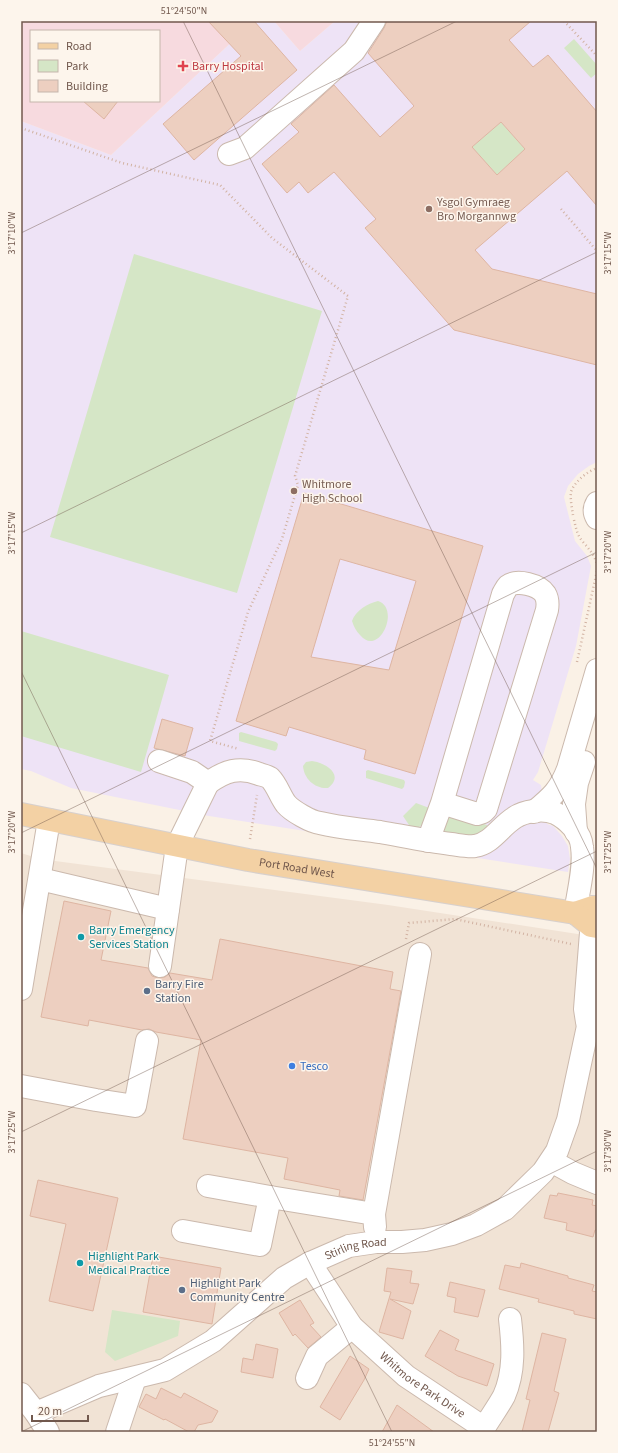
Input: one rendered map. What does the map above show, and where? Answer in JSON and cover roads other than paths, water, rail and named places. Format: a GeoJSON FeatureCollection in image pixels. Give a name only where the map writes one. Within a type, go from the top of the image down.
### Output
{"type":"FeatureCollection","features":[{"type":"Feature","properties":{"kind":"main road","name":"Port Road West"},"geometry":{"type":"LineString","coordinates":[[21,814],[248,860],[591,916]]}},
{"type":"Feature","properties":{"kind":"street"},"geometry":{"type":"LineString","coordinates":[[229,154],[245,148],[354,51],[374,21]]}},
{"type":"Feature","properties":{"kind":"street"},"geometry":{"type":"LineString","coordinates":[[597,503],[595,506],[595,515],[597,518]]}},
{"type":"Feature","properties":{"kind":"street"},"geometry":{"type":"LineString","coordinates":[[428,841],[442,803],[503,594],[507,587],[512,584],[520,583],[539,589],[545,594],[548,602],[486,809],[477,814],[442,803]]}},
{"type":"Feature","properties":{"kind":"street"},"geometry":{"type":"LineString","coordinates":[[534,812],[553,796],[562,784],[568,769],[597,670]]}},
{"type":"Feature","properties":{"kind":"street"},"geometry":{"type":"LineString","coordinates":[[576,832],[574,804],[577,783],[597,716]]}},
{"type":"Feature","properties":{"kind":"street"},"geometry":{"type":"LineString","coordinates":[[159,761],[192,772],[208,783]]}},
{"type":"Feature","properties":{"kind":"street"},"geometry":{"type":"LineString","coordinates":[[160,966],[177,846],[208,783],[217,776],[234,770],[252,771],[269,778],[287,805],[313,822],[342,828],[379,832],[428,841],[474,846],[493,838],[504,825],[514,817],[534,812],[550,811],[569,821],[576,832]]}},
{"type":"Feature","properties":{"kind":"street"},"geometry":{"type":"LineString","coordinates":[[486,809],[504,825]]}},
{"type":"Feature","properties":{"kind":"street"},"geometry":{"type":"LineString","coordinates":[[21,989],[49,820]]}},
{"type":"Feature","properties":{"kind":"street","name":"Stirling Road"},"geometry":{"type":"LineString","coordinates":[[576,832],[582,846],[582,863],[591,916],[585,1009],[588,1026]]}},
{"type":"Feature","properties":{"kind":"street"},"geometry":{"type":"LineString","coordinates":[[40,880],[168,909]]}},
{"type":"Feature","properties":{"kind":"street"},"geometry":{"type":"LineString","coordinates":[[376,1242],[374,1214],[412,949]]}},
{"type":"Feature","properties":{"kind":"street","name":"Stirling Road"},"geometry":{"type":"LineString","coordinates":[[36,1413],[99,1386],[165,1370],[213,1341],[284,1278],[310,1263],[349,1246],[376,1242],[425,1240],[452,1234],[476,1225],[505,1209],[525,1191],[551,1161],[562,1139],[568,1120],[588,1026],[595,1013],[597,1004]]}},
{"type":"Feature","properties":{"kind":"street"},"geometry":{"type":"LineString","coordinates":[[21,1086],[135,1106],[147,1041]]}},
{"type":"Feature","properties":{"kind":"street"},"geometry":{"type":"LineString","coordinates":[[551,1161],[573,1173],[597,1183]]}},
{"type":"Feature","properties":{"kind":"street"},"geometry":{"type":"LineString","coordinates":[[208,1186],[374,1214]]}},
{"type":"Feature","properties":{"kind":"street"},"geometry":{"type":"LineString","coordinates":[[183,1231],[260,1245],[270,1197]]}},
{"type":"Feature","properties":{"kind":"street","name":"Whitmore Park Drive"},"geometry":{"type":"LineString","coordinates":[[310,1263],[352,1327],[406,1376],[486,1430],[504,1396],[513,1368],[510,1318]]}},
{"type":"Feature","properties":{"kind":"street"},"geometry":{"type":"LineString","coordinates":[[307,1378],[317,1356],[352,1327]]}},
{"type":"Feature","properties":{"kind":"street"},"geometry":{"type":"LineString","coordinates":[[117,1432],[134,1378]]}},
{"type":"Feature","properties":{"kind":"street"},"geometry":{"type":"LineString","coordinates":[[21,1394],[36,1413],[48,1432]]}},
{"type":"Feature","properties":{"kind":"place","name":"Barry Hospital"},"geometry":{"type":"Point","coordinates":[183,66]}},
{"type":"Feature","properties":{"kind":"place","name":"Ysgol Gymraeg Bro Morgannwg"},"geometry":{"type":"Point","coordinates":[429,209]}},
{"type":"Feature","properties":{"kind":"place","name":"Whitmore High School"},"geometry":{"type":"Point","coordinates":[294,491]}},
{"type":"Feature","properties":{"kind":"place","name":"Barry Emergency Services Station"},"geometry":{"type":"Point","coordinates":[81,937]}},
{"type":"Feature","properties":{"kind":"place","name":"Barry Fire Station"},"geometry":{"type":"Point","coordinates":[147,991]}},
{"type":"Feature","properties":{"kind":"place","name":"Tesco"},"geometry":{"type":"Point","coordinates":[292,1066]}},
{"type":"Feature","properties":{"kind":"place","name":"Highlight Park Medical Practice"},"geometry":{"type":"Point","coordinates":[80,1263]}},
{"type":"Feature","properties":{"kind":"place","name":"Highlight Park Community Centre"},"geometry":{"type":"Point","coordinates":[182,1290]}}]}
